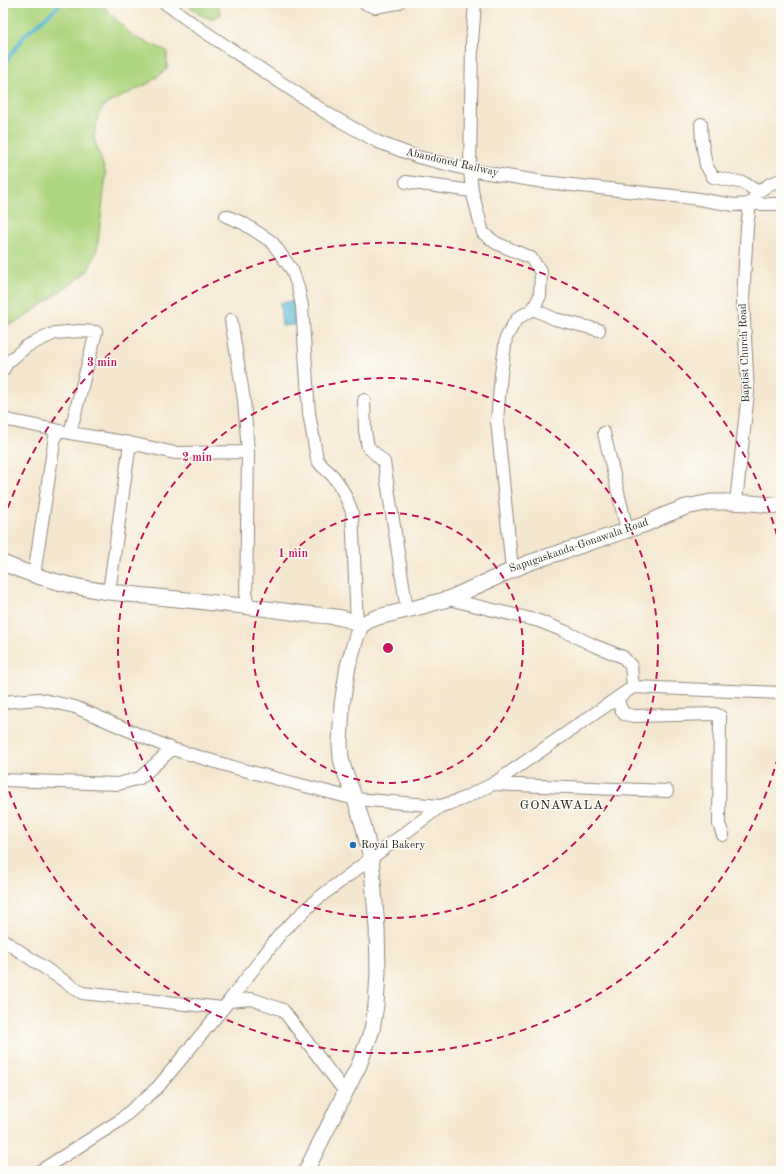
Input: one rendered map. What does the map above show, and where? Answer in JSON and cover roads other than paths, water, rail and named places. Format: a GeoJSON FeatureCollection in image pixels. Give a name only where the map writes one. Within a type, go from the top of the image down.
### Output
{"type":"FeatureCollection","features":[{"type":"Feature","properties":{"kind":"street","name":"Abandoned Railway"},"geometry":{"type":"LineString","coordinates":[[164,3],[328,114],[378,142],[418,157],[470,170],[544,182],[692,198],[734,205],[781,204]]}},
{"type":"Feature","properties":{"kind":"street"},"geometry":{"type":"LineString","coordinates":[[364,3],[375,7],[398,3]]}},
{"type":"Feature","properties":{"kind":"street"},"geometry":{"type":"LineString","coordinates":[[475,3],[472,42],[470,170],[472,191],[483,233],[496,243],[531,258],[541,272],[540,296],[533,308],[518,318],[506,338],[501,374],[497,421],[512,569]]}},
{"type":"Feature","properties":{"kind":"street"},"geometry":{"type":"LineString","coordinates":[[701,124],[706,165],[713,177],[744,184],[758,192]]}},
{"type":"Feature","properties":{"kind":"street"},"geometry":{"type":"LineString","coordinates":[[750,204],[758,192],[770,184],[781,180]]}},
{"type":"Feature","properties":{"kind":"street"},"geometry":{"type":"LineString","coordinates":[[406,182],[472,191]]}},
{"type":"Feature","properties":{"kind":"street","name":"Baptist Church Road"},"geometry":{"type":"LineString","coordinates":[[736,502],[748,393],[743,300],[747,227],[750,204]]}},
{"type":"Feature","properties":{"kind":"street"},"geometry":{"type":"LineString","coordinates":[[226,216],[243,223],[272,242],[292,270],[298,287],[302,306],[309,413],[317,459],[320,465],[333,476],[352,512],[359,625],[348,666],[342,704],[340,758],[364,828],[371,858],[377,935],[378,972],[374,1022],[369,1039],[359,1065],[306,1171]]}},
{"type":"Feature","properties":{"kind":"street"},"geometry":{"type":"LineString","coordinates":[[533,308],[555,319],[599,330]]}},
{"type":"Feature","properties":{"kind":"street"},"geometry":{"type":"LineString","coordinates":[[230,320],[244,400],[248,452],[246,606]]}},
{"type":"Feature","properties":{"kind":"street"},"geometry":{"type":"LineString","coordinates":[[3,370],[7,363],[27,346],[55,333],[80,331],[96,332],[70,433]]}},
{"type":"Feature","properties":{"kind":"street"},"geometry":{"type":"LineString","coordinates":[[364,400],[365,431],[368,446],[384,462],[407,610]]}},
{"type":"Feature","properties":{"kind":"street"},"geometry":{"type":"LineString","coordinates":[[3,419],[175,453],[248,452]]}},
{"type":"Feature","properties":{"kind":"street"},"geometry":{"type":"LineString","coordinates":[[34,575],[56,430]]}},
{"type":"Feature","properties":{"kind":"street"},"geometry":{"type":"LineString","coordinates":[[604,433],[627,530]]}},
{"type":"Feature","properties":{"kind":"street"},"geometry":{"type":"LineString","coordinates":[[109,592],[130,443]]}},
{"type":"Feature","properties":{"kind":"street","name":"Sapugaskanda-Gonawala Road"},"geometry":{"type":"LineString","coordinates":[[359,625],[372,619],[448,599],[512,569],[646,524],[686,507],[711,502],[736,502],[781,506]]}},
{"type":"Feature","properties":{"kind":"street"},"geometry":{"type":"LineString","coordinates":[[3,563],[34,575],[75,587],[336,617],[359,625]]}},
{"type":"Feature","properties":{"kind":"street"},"geometry":{"type":"LineString","coordinates":[[448,599],[539,621],[623,658],[631,666],[633,687]]}},
{"type":"Feature","properties":{"kind":"street"},"geometry":{"type":"LineString","coordinates":[[40,1171],[119,1121],[158,1086],[226,1004],[281,933],[317,900],[441,806],[460,800],[493,784],[618,699],[633,687],[781,693]]}},
{"type":"Feature","properties":{"kind":"street"},"geometry":{"type":"LineString","coordinates":[[3,702],[39,699],[75,707],[172,749],[236,768],[355,799],[441,806]]}},
{"type":"Feature","properties":{"kind":"street"},"geometry":{"type":"LineString","coordinates":[[618,699],[624,714],[634,716],[715,714],[720,716],[719,824],[723,835]]}},
{"type":"Feature","properties":{"kind":"street"},"geometry":{"type":"LineString","coordinates":[[3,780],[118,784],[140,778],[172,749]]}},
{"type":"Feature","properties":{"kind":"street"},"geometry":{"type":"LineString","coordinates":[[493,784],[667,791]]}},
{"type":"Feature","properties":{"kind":"street"},"geometry":{"type":"LineString","coordinates":[[3,940],[82,993],[226,1004],[252,999],[283,1010],[345,1092]]}},
{"type":"Feature","properties":{"kind":"water"},"geometry":{"type":"Polygon","coordinates":[[[293,301],[295,325],[282,326],[280,303],[293,301]]]}},
{"type":"Feature","properties":{"kind":"waterway"},"geometry":{"type":"LineString","coordinates":[[3,66],[25,35],[62,3]]}},
{"type":"Feature","properties":{"kind":"place","name":"Royal Bakery"},"geometry":{"type":"Point","coordinates":[353,845]}},
{"type":"Feature","properties":{"kind":"district","name":"GONAWALA"},"geometry":{"type":"Point","coordinates":[562,805]}}]}
